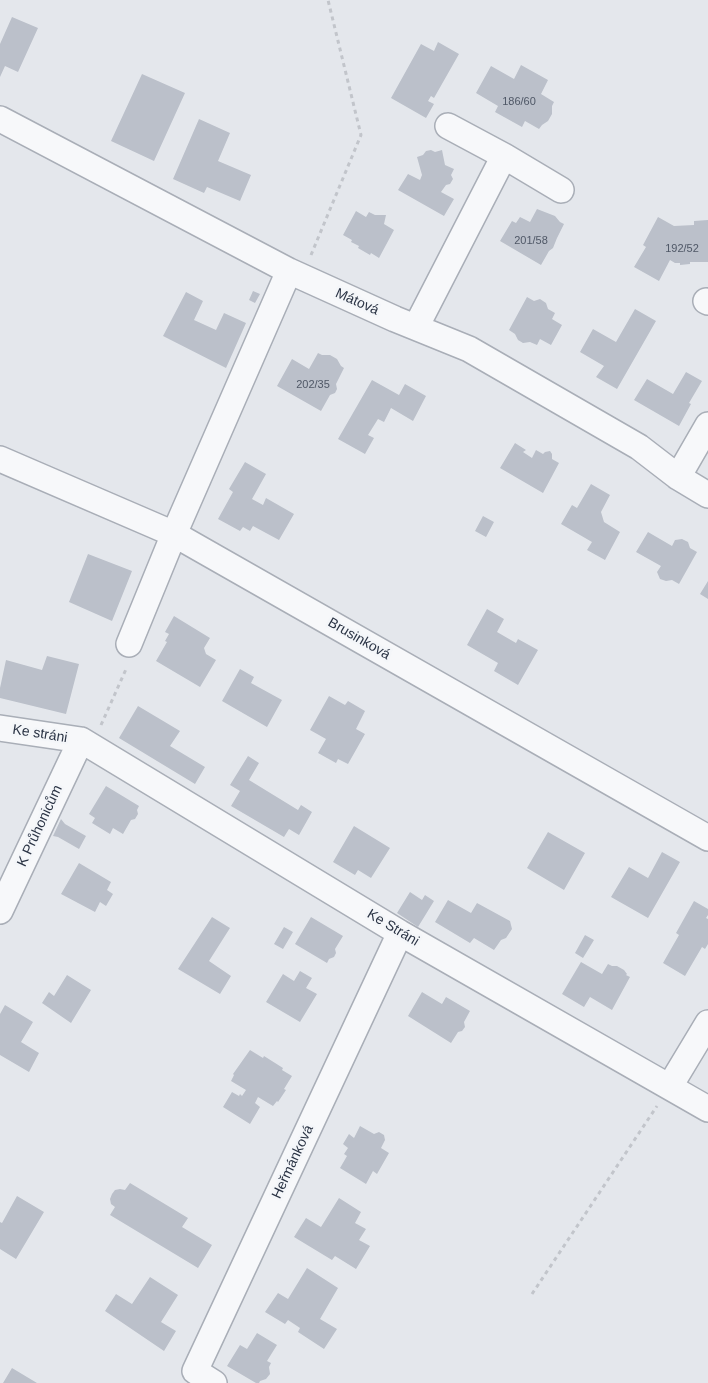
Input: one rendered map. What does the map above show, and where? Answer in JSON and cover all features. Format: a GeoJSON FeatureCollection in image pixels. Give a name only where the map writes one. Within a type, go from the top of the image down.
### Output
{"type":"FeatureCollection","features":[{"type":"Feature","properties":{"kind":"street","name":"Mátová"},"geometry":{"type":"LineString","coordinates":[[0,119],[289,271],[469,350],[639,446],[678,477],[708,495]]}},
{"type":"Feature","properties":{"kind":"street"},"geometry":{"type":"LineString","coordinates":[[448,126],[504,156],[560,190]]}},
{"type":"Feature","properties":{"kind":"street"},"geometry":{"type":"LineString","coordinates":[[416,327],[504,156]]}},
{"type":"Feature","properties":{"kind":"street"},"geometry":{"type":"LineString","coordinates":[[129,644],[174,534],[289,271]]}},
{"type":"Feature","properties":{"kind":"street"},"geometry":{"type":"LineString","coordinates":[[678,477],[708,424]]}},
{"type":"Feature","properties":{"kind":"street","name":"Brusinková"},"geometry":{"type":"LineString","coordinates":[[0,459],[174,534],[708,838]]}},
{"type":"Feature","properties":{"kind":"street","name":"Ke stráni"},"geometry":{"type":"LineString","coordinates":[[0,728],[81,740]]}},
{"type":"Feature","properties":{"kind":"street","name":"K Průhonicům"},"geometry":{"type":"LineString","coordinates":[[0,911],[81,740]]}},
{"type":"Feature","properties":{"kind":"street","name":"Ke Stráni"},"geometry":{"type":"LineString","coordinates":[[81,740],[400,933],[708,1109]]}},
{"type":"Feature","properties":{"kind":"street","name":"Heřmánková"},"geometry":{"type":"LineString","coordinates":[[214,1383],[195,1371],[400,933]]}},
{"type":"Feature","properties":{"kind":"street"},"geometry":{"type":"LineString","coordinates":[[670,1086],[708,1023]]}},
{"type":"Feature","properties":{"kind":"path"},"geometry":{"type":"LineString","coordinates":[[289,271],[308,262],[362,134],[328,0]]}},
{"type":"Feature","properties":{"kind":"path"},"geometry":{"type":"LineString","coordinates":[[532,1294],[670,1086]]}},
{"type":"Feature","properties":{"kind":"building"},"geometry":{"type":"Polygon","coordinates":[[[12,17],[38,28],[18,72],[5,66],[0,77],[0,44],[12,17]]]}},
{"type":"Feature","properties":{"kind":"building"},"geometry":{"type":"Polygon","coordinates":[[[438,42],[459,54],[434,98],[431,96],[428,101],[434,104],[426,118],[391,98],[421,44],[434,51],[438,42]]]}},
{"type":"Feature","properties":{"kind":"building"},"geometry":{"type":"Polygon","coordinates":[[[521,65],[548,80],[541,94],[554,102],[552,114],[548,121],[539,129],[525,121],[522,127],[495,112],[498,106],[476,93],[491,66],[514,79],[521,65]]]}},
{"type":"Feature","properties":{"kind":"building"},"geometry":{"type":"Polygon","coordinates":[[[142,74],[185,93],[154,161],[111,141],[142,74]]]}},
{"type":"Feature","properties":{"kind":"building"},"geometry":{"type":"Polygon","coordinates":[[[199,119],[230,133],[218,161],[251,175],[240,201],[207,187],[204,193],[173,179],[199,119]]]}},
{"type":"Feature","properties":{"kind":"building"},"geometry":{"type":"Polygon","coordinates":[[[431,150],[435,152],[442,150],[445,165],[454,169],[451,175],[453,179],[441,192],[454,199],[444,216],[398,190],[408,174],[420,180],[422,175],[417,157],[431,150]]]}},
{"type":"Feature","properties":{"kind":"building"},"geometry":{"type":"Polygon","coordinates":[[[537,209],[555,216],[564,224],[553,248],[549,251],[541,265],[500,241],[512,221],[516,223],[520,217],[530,222],[537,209]]]}},
{"type":"Feature","properties":{"kind":"building"},"geometry":{"type":"Polygon","coordinates":[[[356,211],[366,217],[369,212],[375,215],[386,215],[384,224],[394,230],[379,258],[358,248],[359,246],[343,235],[356,211]]]}},
{"type":"Feature","properties":{"kind":"building"},"geometry":{"type":"Polygon","coordinates":[[[658,217],[674,226],[694,225],[694,221],[708,220],[708,262],[690,262],[690,264],[680,265],[680,263],[670,260],[659,281],[634,267],[646,247],[643,245],[658,217]]]}},
{"type":"Feature","properties":{"kind":"building"},"geometry":{"type":"Polygon","coordinates":[[[253,291],[260,294],[255,303],[249,300],[253,291]]]}},
{"type":"Feature","properties":{"kind":"building"},"geometry":{"type":"Polygon","coordinates":[[[186,292],[203,301],[194,320],[216,330],[224,313],[246,323],[226,368],[163,336],[186,292]]]}},
{"type":"Feature","properties":{"kind":"building"},"geometry":{"type":"Polygon","coordinates":[[[527,297],[534,301],[540,299],[546,303],[548,309],[555,313],[552,319],[562,325],[551,345],[540,339],[537,345],[530,342],[523,343],[509,330],[527,297]]]}},
{"type":"Feature","properties":{"kind":"building"},"geometry":{"type":"Polygon","coordinates":[[[635,309],[656,321],[617,389],[596,377],[604,366],[580,352],[593,329],[616,342],[635,309]]]}},
{"type":"Feature","properties":{"kind":"building"},"geometry":{"type":"Polygon","coordinates":[[[318,353],[330,355],[337,359],[344,368],[336,384],[337,389],[335,393],[330,395],[321,411],[277,386],[292,359],[309,369],[318,353]]]}},
{"type":"Feature","properties":{"kind":"building"},"geometry":{"type":"Polygon","coordinates":[[[686,372],[702,381],[689,403],[691,404],[679,426],[634,400],[647,379],[673,394],[686,372]]]}},
{"type":"Feature","properties":{"kind":"building"},"geometry":{"type":"Polygon","coordinates":[[[372,380],[399,395],[405,384],[426,396],[413,421],[391,408],[384,422],[378,419],[368,435],[374,438],[365,454],[338,439],[372,380]]]}},
{"type":"Feature","properties":{"kind":"building"},"geometry":{"type":"Polygon","coordinates":[[[515,443],[526,450],[523,452],[532,458],[536,450],[543,454],[550,451],[552,459],[559,463],[543,493],[500,468],[515,443]]]}},
{"type":"Feature","properties":{"kind":"building"},"geometry":{"type":"Polygon","coordinates":[[[245,462],[266,474],[252,499],[263,505],[266,498],[294,514],[279,540],[253,526],[250,531],[243,527],[240,531],[218,519],[233,492],[229,489],[245,462]]]}},
{"type":"Feature","properties":{"kind":"building"},"geometry":{"type":"Polygon","coordinates":[[[591,484],[610,495],[601,512],[604,522],[620,532],[605,560],[587,550],[592,542],[561,524],[572,505],[577,508],[591,484]]]}},
{"type":"Feature","properties":{"kind":"building"},"geometry":{"type":"Polygon","coordinates":[[[483,516],[494,522],[486,537],[475,531],[483,516]]]}},
{"type":"Feature","properties":{"kind":"building"},"geometry":{"type":"Polygon","coordinates":[[[648,532],[672,546],[675,540],[682,539],[688,542],[690,548],[697,552],[679,584],[672,580],[660,579],[657,572],[661,566],[636,552],[648,532]]]}},
{"type":"Feature","properties":{"kind":"building"},"geometry":{"type":"Polygon","coordinates":[[[88,554],[132,571],[112,621],[69,602],[88,554]]]}},
{"type":"Feature","properties":{"kind":"building"},"geometry":{"type":"Polygon","coordinates":[[[708,581],[708,599],[700,594],[708,581]]]}},
{"type":"Feature","properties":{"kind":"building"},"geometry":{"type":"Polygon","coordinates":[[[487,609],[504,619],[497,632],[516,643],[518,639],[538,650],[518,685],[494,671],[498,663],[467,645],[487,609]]]}},
{"type":"Feature","properties":{"kind":"building"},"geometry":{"type":"Polygon","coordinates":[[[174,616],[210,638],[204,648],[206,654],[216,660],[200,687],[156,661],[167,642],[165,641],[169,634],[165,632],[174,616]]]}},
{"type":"Feature","properties":{"kind":"building"},"geometry":{"type":"Polygon","coordinates":[[[47,656],[79,664],[66,714],[0,698],[0,688],[6,660],[42,670],[47,656]]]}},
{"type":"Feature","properties":{"kind":"building"},"geometry":{"type":"Polygon","coordinates":[[[240,669],[254,677],[251,683],[282,700],[267,727],[222,701],[240,669]]]}},
{"type":"Feature","properties":{"kind":"building"},"geometry":{"type":"Polygon","coordinates":[[[329,696],[345,705],[348,701],[365,711],[356,729],[365,734],[348,764],[338,759],[336,763],[318,753],[326,739],[310,730],[329,696]]]}},
{"type":"Feature","properties":{"kind":"building"},"geometry":{"type":"Polygon","coordinates":[[[138,706],[180,731],[170,746],[205,767],[195,784],[119,738],[138,706]]]}},
{"type":"Feature","properties":{"kind":"building"},"geometry":{"type":"Polygon","coordinates":[[[248,756],[259,763],[249,780],[298,810],[301,805],[312,812],[299,835],[289,829],[284,837],[231,806],[240,791],[230,785],[248,756]]]}},
{"type":"Feature","properties":{"kind":"building"},"geometry":{"type":"Polygon","coordinates":[[[106,786],[139,806],[138,814],[135,819],[131,820],[123,834],[113,828],[110,834],[92,823],[95,818],[89,814],[106,786]]]}},
{"type":"Feature","properties":{"kind":"building"},"geometry":{"type":"Polygon","coordinates":[[[61,819],[65,824],[86,836],[79,849],[53,836],[61,819]]]}},
{"type":"Feature","properties":{"kind":"building"},"geometry":{"type":"Polygon","coordinates":[[[354,826],[390,848],[371,878],[358,870],[355,875],[333,862],[354,826]]]}},
{"type":"Feature","properties":{"kind":"building"},"geometry":{"type":"Polygon","coordinates":[[[548,832],[585,853],[564,890],[527,868],[548,832]]]}},
{"type":"Feature","properties":{"kind":"building"},"geometry":{"type":"Polygon","coordinates":[[[662,852],[680,862],[648,918],[611,897],[629,867],[648,878],[662,852]]]}},
{"type":"Feature","properties":{"kind":"building"},"geometry":{"type":"Polygon","coordinates":[[[79,863],[111,882],[107,890],[113,894],[106,906],[100,902],[95,912],[61,894],[79,863]]]}},
{"type":"Feature","properties":{"kind":"building"},"geometry":{"type":"Polygon","coordinates":[[[410,892],[422,900],[425,895],[434,901],[418,927],[397,913],[410,892]]]}},
{"type":"Feature","properties":{"kind":"building"},"geometry":{"type":"Polygon","coordinates":[[[448,900],[471,913],[477,903],[510,921],[512,929],[494,950],[474,938],[470,943],[435,922],[448,900]]]}},
{"type":"Feature","properties":{"kind":"building"},"geometry":{"type":"Polygon","coordinates":[[[694,901],[708,909],[706,918],[708,919],[708,944],[705,949],[702,947],[685,976],[663,963],[679,935],[676,933],[694,901]]]}},
{"type":"Feature","properties":{"kind":"building"},"geometry":{"type":"Polygon","coordinates":[[[212,917],[230,928],[209,961],[231,976],[220,994],[178,969],[212,917]]]}},
{"type":"Feature","properties":{"kind":"building"},"geometry":{"type":"Polygon","coordinates":[[[311,917],[343,936],[335,949],[334,957],[329,959],[327,963],[295,944],[311,917]]]}},
{"type":"Feature","properties":{"kind":"building"},"geometry":{"type":"Polygon","coordinates":[[[284,927],[293,932],[283,949],[274,944],[284,927]]]}},
{"type":"Feature","properties":{"kind":"building"},"geometry":{"type":"Polygon","coordinates":[[[585,935],[594,940],[583,958],[575,953],[585,935]]]}},
{"type":"Feature","properties":{"kind":"building"},"geometry":{"type":"Polygon","coordinates":[[[581,962],[602,974],[608,964],[617,966],[630,977],[612,1010],[590,997],[584,1007],[562,994],[581,962]]]}},
{"type":"Feature","properties":{"kind":"building"},"geometry":{"type":"Polygon","coordinates":[[[300,971],[312,978],[306,988],[317,994],[300,1022],[266,1002],[283,974],[294,981],[300,971]]]}},
{"type":"Feature","properties":{"kind":"building"},"geometry":{"type":"Polygon","coordinates":[[[67,975],[91,990],[71,1023],[42,1003],[49,992],[54,996],[67,975]]]}},
{"type":"Feature","properties":{"kind":"building"},"geometry":{"type":"Polygon","coordinates":[[[422,992],[442,1004],[446,997],[470,1011],[464,1022],[465,1027],[462,1031],[458,1032],[451,1043],[408,1016],[422,992]]]}},
{"type":"Feature","properties":{"kind":"building"},"geometry":{"type":"Polygon","coordinates":[[[5,1005],[33,1022],[21,1042],[39,1053],[29,1072],[0,1055],[0,1014],[5,1005]]]}},
{"type":"Feature","properties":{"kind":"building"},"geometry":{"type":"Polygon","coordinates":[[[250,1050],[263,1058],[264,1056],[292,1076],[284,1089],[286,1090],[273,1106],[258,1097],[255,1103],[260,1107],[250,1124],[223,1107],[232,1092],[242,1096],[246,1090],[231,1081],[233,1074],[250,1050]]]}},
{"type":"Feature","properties":{"kind":"building"},"geometry":{"type":"Polygon","coordinates":[[[360,1126],[374,1134],[379,1132],[384,1135],[385,1140],[381,1148],[389,1153],[377,1174],[373,1171],[366,1184],[340,1168],[347,1156],[344,1154],[348,1148],[343,1144],[349,1134],[354,1138],[360,1126]]]}},
{"type":"Feature","properties":{"kind":"building"},"geometry":{"type":"Polygon","coordinates":[[[130,1183],[188,1218],[182,1227],[212,1245],[198,1268],[110,1215],[115,1207],[111,1204],[112,1194],[115,1190],[125,1190],[130,1183]]]}},
{"type":"Feature","properties":{"kind":"building"},"geometry":{"type":"Polygon","coordinates":[[[17,1196],[44,1212],[16,1259],[0,1249],[0,1222],[2,1223],[17,1196]]]}},
{"type":"Feature","properties":{"kind":"building"},"geometry":{"type":"Polygon","coordinates":[[[339,1198],[361,1212],[355,1223],[366,1229],[359,1240],[370,1246],[356,1269],[335,1256],[332,1260],[294,1237],[306,1218],[321,1227],[339,1198]]]}},
{"type":"Feature","properties":{"kind":"building"},"geometry":{"type":"Polygon","coordinates":[[[307,1268],[338,1288],[320,1319],[337,1329],[324,1349],[298,1332],[300,1328],[288,1320],[285,1324],[265,1312],[278,1293],[288,1299],[307,1268]]]}},
{"type":"Feature","properties":{"kind":"building"},"geometry":{"type":"Polygon","coordinates":[[[150,1277],[178,1295],[161,1322],[176,1331],[164,1351],[105,1311],[116,1294],[132,1304],[150,1277]]]}},
{"type":"Feature","properties":{"kind":"building"},"geometry":{"type":"Polygon","coordinates":[[[257,1333],[277,1345],[267,1361],[271,1363],[269,1367],[270,1374],[259,1383],[227,1366],[240,1345],[247,1349],[257,1333]]]}},
{"type":"Feature","properties":{"kind":"building"},"geometry":{"type":"Polygon","coordinates":[[[12,1368],[37,1383],[3,1383],[12,1368]]]}}]}
